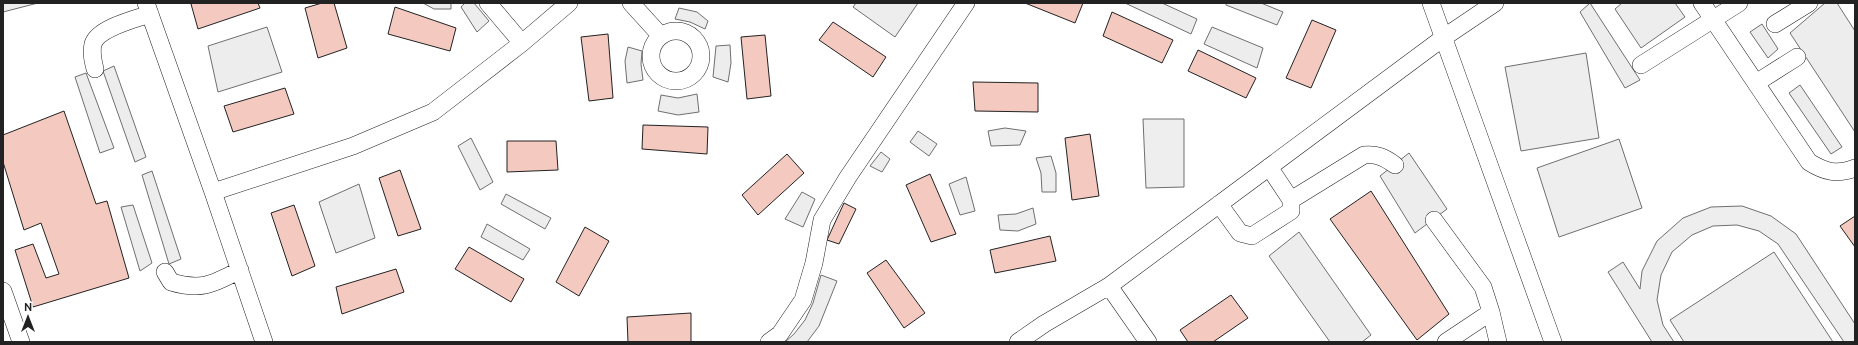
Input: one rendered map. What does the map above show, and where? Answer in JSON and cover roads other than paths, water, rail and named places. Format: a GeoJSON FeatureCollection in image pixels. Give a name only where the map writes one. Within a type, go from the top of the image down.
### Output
{"type":"FeatureCollection","features":[{"type":"Feature","properties":{"kind":"street"},"geometry":{"type":"LineString","coordinates":[[488,3],[522,43]]}},
{"type":"Feature","properties":{"kind":"street"},"geometry":{"type":"LineString","coordinates":[[213,192],[353,146],[433,112],[522,43],[569,3]]}},
{"type":"Feature","properties":{"kind":"street"},"geometry":{"type":"LineString","coordinates":[[631,3],[661,36]]}},
{"type":"Feature","properties":{"kind":"street"},"geometry":{"type":"LineString","coordinates":[[769,342],[780,334],[803,300],[814,263],[822,220],[848,177],[966,3]]}},
{"type":"Feature","properties":{"kind":"street"},"geometry":{"type":"LineString","coordinates":[[1431,3],[1553,342]]}},
{"type":"Feature","properties":{"kind":"street"},"geometry":{"type":"LineString","coordinates":[[1018,342],[1044,324],[1109,286],[1443,38],[1495,3]]}},
{"type":"Feature","properties":{"kind":"street"},"geometry":{"type":"LineString","coordinates":[[1702,3],[1809,162],[1821,170],[1833,173],[1844,173],[1855,168]]}},
{"type":"Feature","properties":{"kind":"street"},"geometry":{"type":"LineString","coordinates":[[1640,64],[1739,3]]}},
{"type":"Feature","properties":{"kind":"street"},"geometry":{"type":"LineString","coordinates":[[1775,24],[1809,3]]}},
{"type":"Feature","properties":{"kind":"street"},"geometry":{"type":"LineString","coordinates":[[94,69],[92,57],[93,43],[101,34],[148,9],[264,342]]}},
{"type":"Feature","properties":{"kind":"street"},"geometry":{"type":"LineString","coordinates":[[1756,83],[1797,58]]}},
{"type":"Feature","properties":{"kind":"street"},"geometry":{"type":"LineString","coordinates":[[1291,200],[1364,155],[1376,154],[1386,158],[1395,165]]}},
{"type":"Feature","properties":{"kind":"street"},"geometry":{"type":"LineString","coordinates":[[1219,204],[1240,233],[1252,236],[1291,211],[1291,200],[1269,167]]}},
{"type":"Feature","properties":{"kind":"street"},"geometry":{"type":"LineString","coordinates":[[1434,220],[1483,287],[1498,342]]}},
{"type":"Feature","properties":{"kind":"street"},"geometry":{"type":"LineString","coordinates":[[165,272],[171,282],[186,286],[199,287],[214,283],[240,270]]}},
{"type":"Feature","properties":{"kind":"street"},"geometry":{"type":"LineString","coordinates":[[1109,286],[1148,342]]}},
{"type":"Feature","properties":{"kind":"street"},"geometry":{"type":"LineString","coordinates":[[3,291],[21,342]]}},
{"type":"Feature","properties":{"kind":"street"},"geometry":{"type":"LineString","coordinates":[[1446,342],[1491,312]]}}]}
